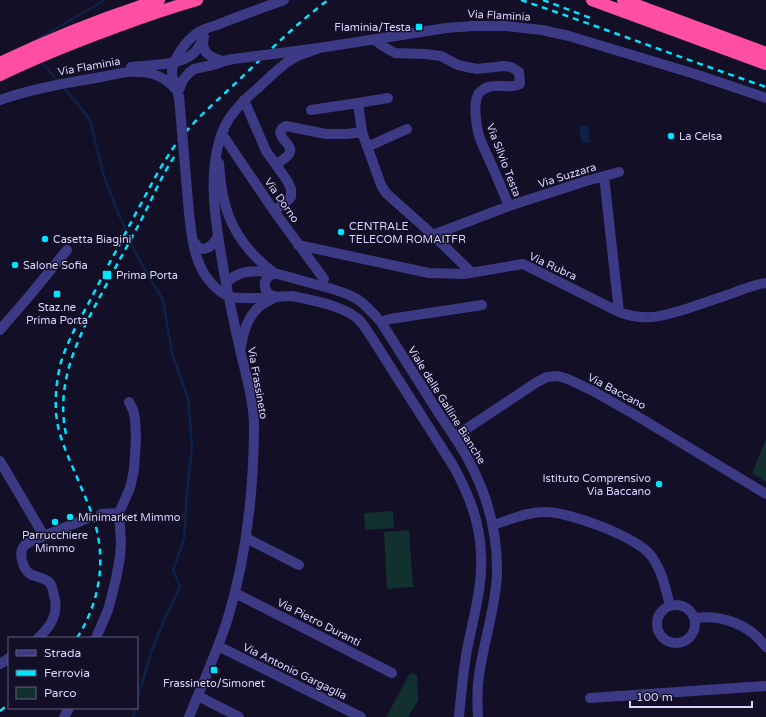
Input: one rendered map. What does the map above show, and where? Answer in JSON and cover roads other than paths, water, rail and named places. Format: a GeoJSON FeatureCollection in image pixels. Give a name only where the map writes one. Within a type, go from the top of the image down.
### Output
{"type":"FeatureCollection","features":[{"type":"Feature","properties":{"kind":"highway"},"geometry":{"type":"LineString","coordinates":[[113,16],[145,0]]}},
{"type":"Feature","properties":{"kind":"highway"},"geometry":{"type":"LineString","coordinates":[[2,70],[65,34],[159,0]]}},
{"type":"Feature","properties":{"kind":"highway"},"geometry":{"type":"LineString","coordinates":[[2,70],[150,14],[197,0]]}},
{"type":"Feature","properties":{"kind":"highway"},"geometry":{"type":"LineString","coordinates":[[592,0],[766,64]]}},
{"type":"Feature","properties":{"kind":"highway"},"geometry":{"type":"LineString","coordinates":[[623,0],[766,53]]}},
{"type":"Feature","properties":{"kind":"street"},"geometry":{"type":"LineString","coordinates":[[284,0],[202,30],[186,43],[172,68],[178,94],[188,202],[196,256],[204,273],[214,286],[228,296],[243,298],[292,296],[334,306],[346,310],[353,315],[361,322],[372,338],[452,462],[467,492],[474,514],[481,554],[478,598],[465,666],[459,717]]}},
{"type":"Feature","properties":{"kind":"street"},"geometry":{"type":"LineString","coordinates":[[109,75],[126,68],[175,62],[186,58],[193,53],[208,31],[216,25]]}},
{"type":"Feature","properties":{"kind":"street","name":"Via Flaminia"},"geometry":{"type":"LineString","coordinates":[[2,99],[56,85],[134,72],[149,73],[168,81],[178,94],[184,80],[191,70],[197,67],[229,60],[319,48],[446,28],[472,26],[506,26],[542,30],[569,36],[695,74],[766,98]]}},
{"type":"Feature","properties":{"kind":"street","name":"Via Silvio Testa"},"geometry":{"type":"LineString","coordinates":[[375,39],[381,46],[395,53],[441,56],[458,65],[472,68],[478,69],[504,66],[511,67],[519,72],[520,84],[517,86],[499,85],[488,87],[481,91],[477,97],[476,104],[478,133],[509,206]]}},
{"type":"Feature","properties":{"kind":"street"},"geometry":{"type":"LineString","coordinates":[[203,40],[203,46],[212,58],[229,60]]}},
{"type":"Feature","properties":{"kind":"street","name":"Via Frassineto"},"geometry":{"type":"LineString","coordinates":[[189,717],[227,621],[242,563],[249,519],[254,432],[251,400],[228,296],[218,236],[214,204],[213,178],[217,151],[222,134],[230,117],[244,100],[287,62],[319,48]]}},
{"type":"Feature","properties":{"kind":"street"},"geometry":{"type":"LineString","coordinates":[[273,54],[277,56],[280,61],[281,66],[279,69]]}},
{"type":"Feature","properties":{"kind":"street"},"geometry":{"type":"LineString","coordinates":[[311,110],[388,98]]}},
{"type":"Feature","properties":{"kind":"street"},"geometry":{"type":"LineString","coordinates":[[244,100],[266,151],[288,182],[291,189],[291,197],[287,202],[274,211]]}},
{"type":"Feature","properties":{"kind":"street"},"geometry":{"type":"LineString","coordinates":[[358,103],[362,132],[384,190],[471,272]]}},
{"type":"Feature","properties":{"kind":"street"},"geometry":{"type":"LineString","coordinates":[[276,165],[289,155],[291,151],[290,146],[281,135],[281,129],[283,127],[286,126],[326,134],[362,132]]}},
{"type":"Feature","properties":{"kind":"street"},"geometry":{"type":"LineString","coordinates":[[367,147],[407,129]]}},
{"type":"Feature","properties":{"kind":"street","name":"Via Dorno"},"geometry":{"type":"LineString","coordinates":[[222,134],[274,211],[324,279]]}},
{"type":"Feature","properties":{"kind":"street","name":"Viale delle Galline Bianche"},"geometry":{"type":"LineString","coordinates":[[217,151],[223,200],[232,226],[247,248],[259,261],[274,273]]}},
{"type":"Feature","properties":{"kind":"street","name":"Via Suzzara"},"geometry":{"type":"LineString","coordinates":[[433,235],[509,206],[579,183],[619,172]]}},
{"type":"Feature","properties":{"kind":"street"},"geometry":{"type":"LineString","coordinates":[[604,176],[619,312]]}},
{"type":"Feature","properties":{"kind":"street"},"geometry":{"type":"LineString","coordinates":[[194,242],[200,249],[206,249],[212,245],[218,236]]}},
{"type":"Feature","properties":{"kind":"street","name":"Via Rubra"},"geometry":{"type":"LineString","coordinates":[[298,245],[429,274],[464,274],[523,264],[619,312],[635,316],[648,317],[663,316],[708,302],[765,280]]}},
{"type":"Feature","properties":{"kind":"street"},"geometry":{"type":"LineString","coordinates":[[0,330],[67,250]]}},
{"type":"Feature","properties":{"kind":"street","name":"Viale delle Galline Bianche"},"geometry":{"type":"LineString","coordinates":[[226,283],[236,275],[243,272],[274,273],[348,294],[358,299],[381,322],[471,465],[486,499],[493,525],[497,559],[496,586],[480,669],[478,717]]}},
{"type":"Feature","properties":{"kind":"street"},"geometry":{"type":"LineString","coordinates":[[274,273],[266,278],[264,286],[268,294],[276,297]]}},
{"type":"Feature","properties":{"kind":"street"},"geometry":{"type":"LineString","coordinates":[[240,350],[246,328],[252,314],[259,306],[276,297]]}},
{"type":"Feature","properties":{"kind":"street"},"geometry":{"type":"LineString","coordinates":[[381,322],[482,305]]}},
{"type":"Feature","properties":{"kind":"street","name":"Via Baccano"},"geometry":{"type":"LineString","coordinates":[[454,437],[537,382],[547,377],[558,376],[593,391],[766,494]]}},
{"type":"Feature","properties":{"kind":"street"},"geometry":{"type":"LineString","coordinates":[[96,637],[108,610],[116,579],[120,542],[119,513],[130,488],[135,462],[135,418],[129,402]]}},
{"type":"Feature","properties":{"kind":"street"},"geometry":{"type":"LineString","coordinates":[[0,461],[44,536]]}},
{"type":"Feature","properties":{"kind":"street"},"geometry":{"type":"LineString","coordinates":[[493,525],[523,515],[547,511],[578,518],[619,534],[640,546],[653,558],[664,582],[670,606]]}},
{"type":"Feature","properties":{"kind":"street"},"geometry":{"type":"LineString","coordinates":[[101,514],[119,513]]}},
{"type":"Feature","properties":{"kind":"street"},"geometry":{"type":"LineString","coordinates":[[39,637],[52,621],[56,610],[56,601],[53,589],[49,582],[29,573],[26,570],[23,562],[23,549],[25,545],[88,518]]}},
{"type":"Feature","properties":{"kind":"street"},"geometry":{"type":"LineString","coordinates":[[246,538],[299,565]]}},
{"type":"Feature","properties":{"kind":"street","name":"Via Pietro Duranti"},"geometry":{"type":"LineString","coordinates":[[235,593],[392,673]]}},
{"type":"Feature","properties":{"kind":"street"},"geometry":{"type":"LineString","coordinates":[[682,605],[692,612],[695,618],[696,624],[694,631],[686,641],[680,643],[668,642],[662,638],[659,632],[657,620],[664,609],[670,606],[682,605]]}},
{"type":"Feature","properties":{"kind":"street"},"geometry":{"type":"LineString","coordinates":[[695,618],[711,617],[735,622],[748,630],[766,647]]}},
{"type":"Feature","properties":{"kind":"street","name":"Via Antonio Gargaglia"},"geometry":{"type":"LineString","coordinates":[[218,646],[361,717]]}},
{"type":"Feature","properties":{"kind":"street"},"geometry":{"type":"LineString","coordinates":[[590,698],[766,686]]}},
{"type":"Feature","properties":{"kind":"street"},"geometry":{"type":"LineString","coordinates":[[198,696],[240,717]]}},
{"type":"Feature","properties":{"kind":"water"},"geometry":{"type":"Polygon","coordinates":[[[588,125],[590,142],[582,143],[579,126],[588,125]]]}},
{"type":"Feature","properties":{"kind":"waterway"},"geometry":{"type":"LineString","coordinates":[[38,39],[105,0]]}},
{"type":"Feature","properties":{"kind":"waterway"},"geometry":{"type":"LineString","coordinates":[[40,61],[58,81]]}},
{"type":"Feature","properties":{"kind":"waterway"},"geometry":{"type":"LineString","coordinates":[[63,86],[90,120],[103,173],[114,203],[138,258],[163,300],[172,353],[188,398],[192,447],[187,490],[184,539],[173,570],[180,586],[151,652],[138,698]]}},
{"type":"Feature","properties":{"kind":"waterway"},"geometry":{"type":"LineString","coordinates":[[133,717],[135,709]]}},
{"type":"Feature","properties":{"kind":"railway"},"geometry":{"type":"LineString","coordinates":[[78,637],[95,599],[100,571],[100,556],[99,542],[94,520],[69,459],[58,427],[56,411],[57,380],[66,348],[151,185],[166,159],[183,135],[271,49],[328,0]]}},
{"type":"Feature","properties":{"kind":"railway"},"geometry":{"type":"LineString","coordinates":[[521,0],[766,87]]}},
{"type":"Feature","properties":{"kind":"railway"},"geometry":{"type":"LineString","coordinates":[[543,0],[593,19]]}},
{"type":"Feature","properties":{"kind":"railway"},"geometry":{"type":"LineString","coordinates":[[66,434],[63,415],[66,379],[77,344],[161,179],[177,153]]}},
{"type":"Feature","properties":{"kind":"railway"},"geometry":{"type":"LineString","coordinates":[[0,711],[8,705]]}},
{"type":"Feature","properties":{"kind":"place","name":"Flaminia/Testa"},"geometry":{"type":"Point","coordinates":[419,27]}},
{"type":"Feature","properties":{"kind":"place","name":"La Celsa"},"geometry":{"type":"Point","coordinates":[671,136]}},
{"type":"Feature","properties":{"kind":"place","name":"CENTRALE TELECOM ROMAITFR"},"geometry":{"type":"Point","coordinates":[341,232]}},
{"type":"Feature","properties":{"kind":"place","name":"Casetta Biagini"},"geometry":{"type":"Point","coordinates":[45,239]}},
{"type":"Feature","properties":{"kind":"place","name":"Salone Sofia"},"geometry":{"type":"Point","coordinates":[15,265]}},
{"type":"Feature","properties":{"kind":"place","name":"Prima Porta"},"geometry":{"type":"Point","coordinates":[107,275]}},
{"type":"Feature","properties":{"kind":"place","name":"Staz.ne Prima Porta"},"geometry":{"type":"Point","coordinates":[57,294]}},
{"type":"Feature","properties":{"kind":"place","name":"Istituto Comprensivo Via Baccano"},"geometry":{"type":"Point","coordinates":[659,484]}},
{"type":"Feature","properties":{"kind":"place","name":"Minimarket Mimmo"},"geometry":{"type":"Point","coordinates":[70,517]}},
{"type":"Feature","properties":{"kind":"place","name":"Parrucchiere Mimmo"},"geometry":{"type":"Point","coordinates":[55,522]}},
{"type":"Feature","properties":{"kind":"place","name":"Frassineto/Simonet"},"geometry":{"type":"Point","coordinates":[214,670]}}]}
